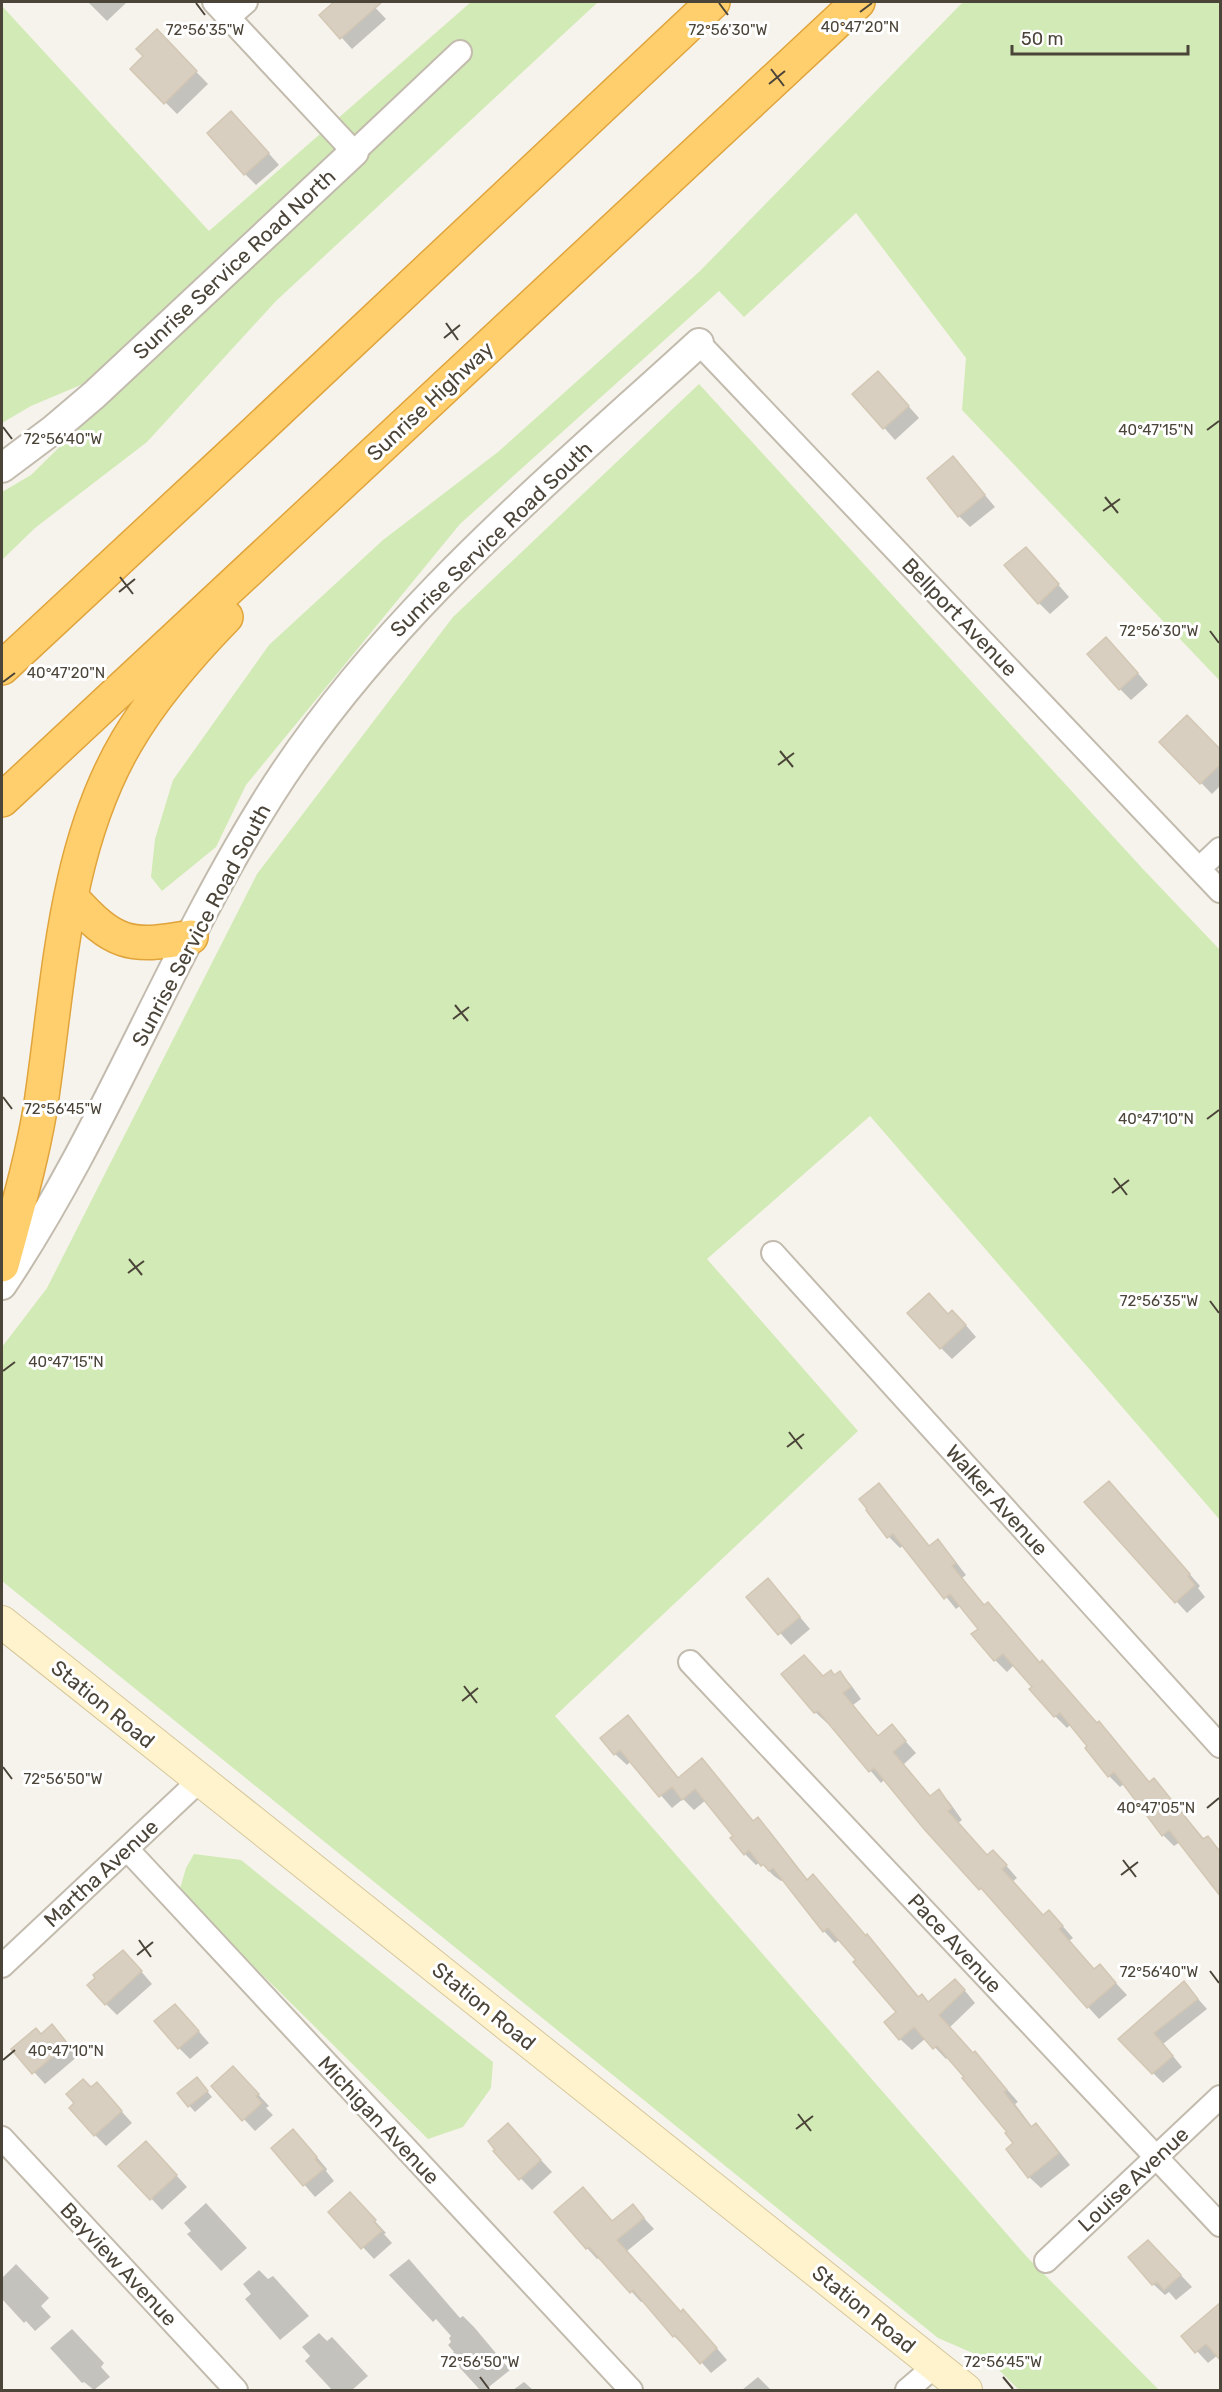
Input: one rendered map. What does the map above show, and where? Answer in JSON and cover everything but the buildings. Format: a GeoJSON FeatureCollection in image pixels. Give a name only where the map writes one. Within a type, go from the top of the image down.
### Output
{"type":"FeatureCollection","features":[{"type":"Feature","properties":{"kind":"highway"},"geometry":{"type":"LineString","coordinates":[[2,668],[713,2]]}},
{"type":"Feature","properties":{"kind":"highway","name":"Sunrise Highway"},"geometry":{"type":"LineString","coordinates":[[2,800],[858,2]]}},
{"type":"Feature","properties":{"kind":"highway"},"geometry":{"type":"LineString","coordinates":[[2,1265],[29,1166],[70,897],[80,856],[110,776],[126,742],[175,671],[237,606],[276,572],[392,436]]}},
{"type":"Feature","properties":{"kind":"highway"},"geometry":{"type":"LineString","coordinates":[[2,642],[245,442]]}},
{"type":"Feature","properties":{"kind":"highway"},"geometry":{"type":"LineString","coordinates":[[70,897],[90,918],[118,939],[158,944],[191,937]]}},
{"type":"Feature","properties":{"kind":"main road","name":"Station Road"},"geometry":{"type":"LineString","coordinates":[[2,1623],[966,2391]]}},
{"type":"Feature","properties":{"kind":"street"},"geometry":{"type":"LineString","coordinates":[[246,2],[222,9],[354,152]]}},
{"type":"Feature","properties":{"kind":"street","name":"Sunrise Service Road North"},"geometry":{"type":"LineString","coordinates":[[2,468],[94,395],[460,51]]}},
{"type":"Feature","properties":{"kind":"street","name":"Bellport Avenue"},"geometry":{"type":"LineString","coordinates":[[699,343],[1221,891]]}},
{"type":"Feature","properties":{"kind":"street","name":"Sunrise Service Road South"},"geometry":{"type":"LineString","coordinates":[[2,1286],[51,1209],[84,1149],[230,863],[271,794],[345,690],[390,637],[491,533],[699,343]]}},
{"type":"Feature","properties":{"kind":"street"},"geometry":{"type":"LineString","coordinates":[[1200,868],[1221,849]]}},
{"type":"Feature","properties":{"kind":"street","name":"Walker Avenue"},"geometry":{"type":"LineString","coordinates":[[773,1253],[1221,1746]]}},
{"type":"Feature","properties":{"kind":"street","name":"Pace Avenue"},"geometry":{"type":"LineString","coordinates":[[690,1662],[1221,2225]]}},
{"type":"Feature","properties":{"kind":"street","name":"Martha Avenue"},"geometry":{"type":"LineString","coordinates":[[2,1966],[200,1780]]}},
{"type":"Feature","properties":{"kind":"street","name":"Michigan Avenue"},"geometry":{"type":"LineString","coordinates":[[127,1849],[632,2391]]}},
{"type":"Feature","properties":{"kind":"street","name":"Louise Avenue"},"geometry":{"type":"LineString","coordinates":[[1046,2261],[1221,2097]]}},
{"type":"Feature","properties":{"kind":"street","name":"Bayview Avenue"},"geometry":{"type":"LineString","coordinates":[[2,2138],[236,2391]]}},
{"type":"Feature","properties":{"kind":"street"},"geometry":{"type":"LineString","coordinates":[[907,2391],[935,2366]]}},
{"type":"Feature","properties":{"kind":"green space"},"geometry":{"type":"Polygon","coordinates":[[[471,2],[598,2],[276,301],[147,442],[35,528],[2,560],[2,492],[31,475],[154,354],[31,406],[2,423],[2,6],[209,231],[471,2]]]}},
{"type":"Feature","properties":{"kind":"green space"},"geometry":{"type":"Polygon","coordinates":[[[963,2],[1220,2],[1220,681],[962,410],[966,358],[856,213],[744,317],[719,291],[460,524],[246,785],[216,847],[162,891],[151,877],[155,839],[173,780],[269,645],[383,540],[498,452],[700,271],[963,2]]]}},
{"type":"Feature","properties":{"kind":"green space"},"geometry":{"type":"Polygon","coordinates":[[[699,384],[1142,868],[1220,950],[1220,1520],[870,1116],[707,1259],[858,1431],[555,1716],[1027,2257],[1159,2390],[1019,2390],[989,2360],[938,2338],[2,1581],[2,1347],[47,1288],[257,874],[453,617],[699,384]]]}},
{"type":"Feature","properties":{"kind":"green space"},"geometry":{"type":"Polygon","coordinates":[[[194,1854],[241,1860],[493,2062],[491,2088],[463,2127],[428,2139],[179,1892],[186,1868],[194,1854]]]}}]}
